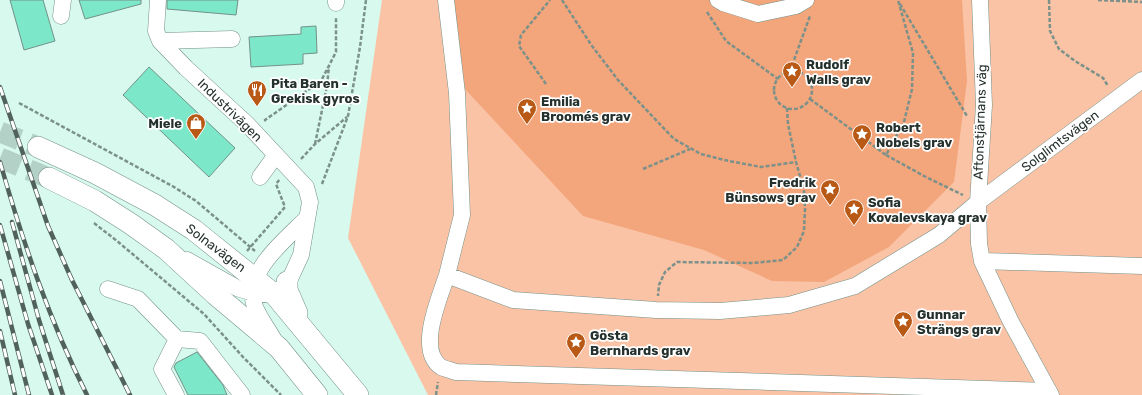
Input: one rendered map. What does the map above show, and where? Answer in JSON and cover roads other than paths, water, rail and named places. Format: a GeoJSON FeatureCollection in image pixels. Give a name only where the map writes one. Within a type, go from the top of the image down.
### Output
{"type":"FeatureCollection","features":[{"type":"Feature","properties":{"kind":"main road","name":"Solnavägen"},"geometry":{"type":"LineString","coordinates":[[38,147],[95,173],[155,205],[194,230],[255,286],[281,289],[309,335],[358,395]]}},
{"type":"Feature","properties":{"kind":"main road"},"geometry":{"type":"LineString","coordinates":[[49,178],[95,201],[166,249],[216,295],[279,348],[317,395]]}},
{"type":"Feature","properties":{"kind":"street"},"geometry":{"type":"LineString","coordinates":[[61,16],[63,0]]}},
{"type":"Feature","properties":{"kind":"street"},"geometry":{"type":"LineString","coordinates":[[158,0],[156,31],[160,41],[232,39]]}},
{"type":"Feature","properties":{"kind":"street"},"geometry":{"type":"LineString","coordinates":[[446,0],[457,93],[462,215],[447,275],[434,315],[430,339],[431,354],[441,366],[456,372],[1050,393]]}},
{"type":"Feature","properties":{"kind":"street"},"geometry":{"type":"LineString","coordinates":[[718,0],[758,14],[796,6],[808,7]]}},
{"type":"Feature","properties":{"kind":"street","name":"Aftonstjärnans väg"},"geometry":{"type":"LineString","coordinates":[[980,0],[984,104],[978,202],[982,261],[1010,320],[1050,393]]}},
{"type":"Feature","properties":{"kind":"street","name":"Industrivägen"},"geometry":{"type":"LineString","coordinates":[[160,41],[186,68],[248,125],[306,187],[310,202],[301,255],[281,289]]}},
{"type":"Feature","properties":{"kind":"street","name":"Solglimtsvägen"},"geometry":{"type":"LineString","coordinates":[[447,275],[513,300],[656,310],[720,311],[789,305],[855,286],[938,235],[978,202],[1142,80]]}},
{"type":"Feature","properties":{"kind":"street"},"geometry":{"type":"LineString","coordinates":[[260,177],[276,155]]}},
{"type":"Feature","properties":{"kind":"street"},"geometry":{"type":"LineString","coordinates":[[279,348],[255,307],[255,286],[266,260],[307,218]]}},
{"type":"Feature","properties":{"kind":"street"},"geometry":{"type":"LineString","coordinates":[[166,249],[237,288],[255,286]]}},
{"type":"Feature","properties":{"kind":"street"},"geometry":{"type":"LineString","coordinates":[[982,261],[1142,266]]}},
{"type":"Feature","properties":{"kind":"street"},"geometry":{"type":"LineString","coordinates":[[108,290],[138,299],[177,339],[200,341],[242,395]]}},
{"type":"Feature","properties":{"kind":"street"},"geometry":{"type":"LineString","coordinates":[[176,395],[162,369],[177,339]]}},
{"type":"Feature","properties":{"kind":"tunnel"},"geometry":{"type":"LineString","coordinates":[[0,132],[38,147]]}},
{"type":"Feature","properties":{"kind":"tunnel"},"geometry":{"type":"LineString","coordinates":[[0,158],[49,178]]}},
{"type":"Feature","properties":{"kind":"railway"},"geometry":{"type":"LineString","coordinates":[[0,87],[48,226],[72,280],[130,395]]}},
{"type":"Feature","properties":{"kind":"railway"},"geometry":{"type":"LineString","coordinates":[[0,162],[18,222],[38,280],[73,367],[87,395]]}},
{"type":"Feature","properties":{"kind":"railway"},"geometry":{"type":"LineString","coordinates":[[12,222],[39,320],[63,395]]}},
{"type":"Feature","properties":{"kind":"railway"},"geometry":{"type":"LineString","coordinates":[[0,225],[28,324],[52,395]]}},
{"type":"Feature","properties":{"kind":"railway"},"geometry":{"type":"LineString","coordinates":[[0,281],[29,395]]}},
{"type":"Feature","properties":{"kind":"railway"},"geometry":{"type":"LineString","coordinates":[[0,331],[15,395]]}},
{"type":"Feature","properties":{"kind":"place","name":"Rudolf Walls grav"},"geometry":{"type":"Point","coordinates":[792,88]}},
{"type":"Feature","properties":{"kind":"place","name":"Pita Baren - Grekisk gyros"},"geometry":{"type":"Point","coordinates":[257,107]}},
{"type":"Feature","properties":{"kind":"place","name":"Emilia Broomés grav"},"geometry":{"type":"Point","coordinates":[527,125]}},
{"type":"Feature","properties":{"kind":"place","name":"Miele"},"geometry":{"type":"Point","coordinates":[196,140]}},
{"type":"Feature","properties":{"kind":"place","name":"Robert Nobels grav"},"geometry":{"type":"Point","coordinates":[862,151]}},
{"type":"Feature","properties":{"kind":"place","name":"Fredrik Bünsows grav"},"geometry":{"type":"Point","coordinates":[830,206]}},
{"type":"Feature","properties":{"kind":"place","name":"Sofia Kovalevskaya grav"},"geometry":{"type":"Point","coordinates":[854,226]}},
{"type":"Feature","properties":{"kind":"place","name":"Gunnar Strängs grav"},"geometry":{"type":"Point","coordinates":[903,338]}},
{"type":"Feature","properties":{"kind":"place","name":"Gösta Bernhards grav"},"geometry":{"type":"Point","coordinates":[576,359]}}]}
